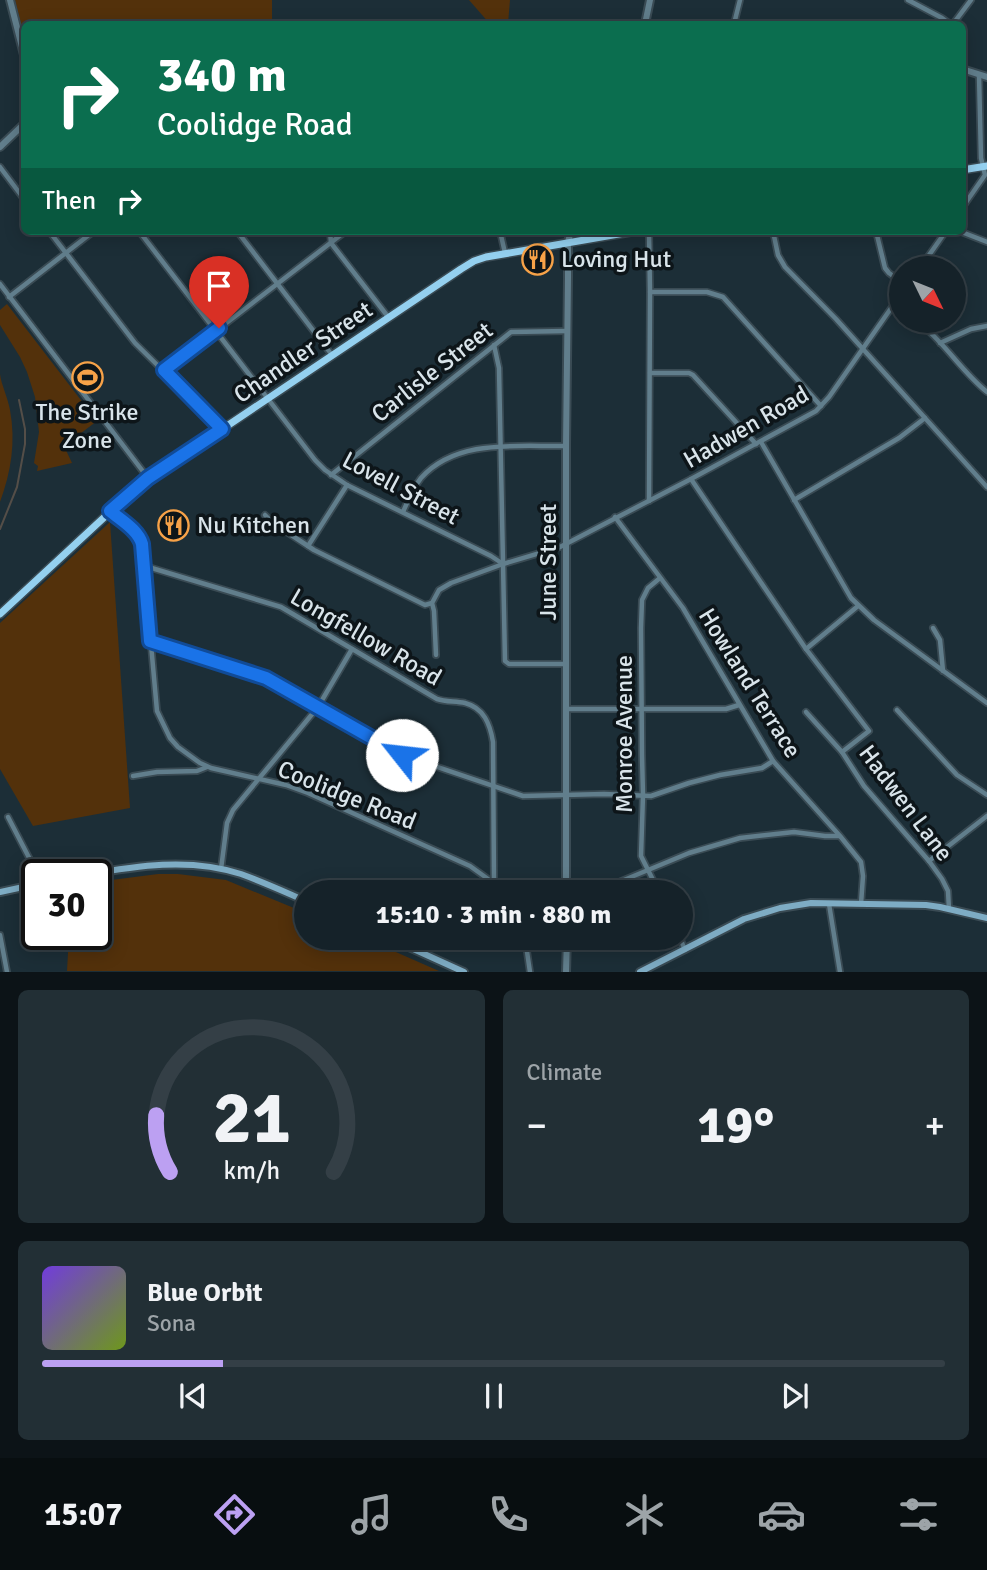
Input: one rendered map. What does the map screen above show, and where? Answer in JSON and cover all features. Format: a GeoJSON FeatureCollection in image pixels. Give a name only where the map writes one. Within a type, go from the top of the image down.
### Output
{"type":"FeatureCollection","features":[{"type":"Feature","properties":{"kind":"main road"},"geometry":{"type":"LineString","coordinates":[[966,169],[985,166]]}},
{"type":"Feature","properties":{"kind":"main road","name":"Chandler Street"},"geometry":{"type":"LineString","coordinates":[[0,614],[148,478],[474,261],[611,235]]}},
{"type":"Feature","properties":{"kind":"main road"},"geometry":{"type":"LineString","coordinates":[[112,870],[170,864],[221,869],[294,896]]}},
{"type":"Feature","properties":{"kind":"main road"},"geometry":{"type":"LineString","coordinates":[[0,892],[21,887]]}},
{"type":"Feature","properties":{"kind":"main road"},"geometry":{"type":"LineString","coordinates":[[693,946],[744,919],[799,904],[926,905],[987,918]]}},
{"type":"Feature","properties":{"kind":"main road"},"geometry":{"type":"LineString","coordinates":[[416,950],[464,971]]}},
{"type":"Feature","properties":{"kind":"main road"},"geometry":{"type":"LineString","coordinates":[[640,971],[652,969],[685,950]]}},
{"type":"Feature","properties":{"kind":"street"},"geometry":{"type":"LineString","coordinates":[[10,0],[21,43]]}},
{"type":"Feature","properties":{"kind":"street"},"geometry":{"type":"LineString","coordinates":[[646,21],[650,0]]}},
{"type":"Feature","properties":{"kind":"street"},"geometry":{"type":"LineString","coordinates":[[735,21],[740,0]]}},
{"type":"Feature","properties":{"kind":"street"},"geometry":{"type":"LineString","coordinates":[[908,0],[946,21]]}},
{"type":"Feature","properties":{"kind":"street"},"geometry":{"type":"LineString","coordinates":[[954,21],[971,0]]}},
{"type":"Feature","properties":{"kind":"street"},"geometry":{"type":"LineString","coordinates":[[966,70],[987,77]]}},
{"type":"Feature","properties":{"kind":"street"},"geometry":{"type":"LineString","coordinates":[[966,202],[985,175],[981,158],[979,75]]}},
{"type":"Feature","properties":{"kind":"street"},"geometry":{"type":"LineString","coordinates":[[0,147],[21,127]]}},
{"type":"Feature","properties":{"kind":"street"},"geometry":{"type":"LineString","coordinates":[[0,167],[21,195]]}},
{"type":"Feature","properties":{"kind":"street"},"geometry":{"type":"LineString","coordinates":[[966,234],[987,243]]}},
{"type":"Feature","properties":{"kind":"street"},"geometry":{"type":"LineString","coordinates":[[52,235],[135,343],[222,429]]}},
{"type":"Feature","properties":{"kind":"street"},"geometry":{"type":"LineString","coordinates":[[9,297],[89,235]]}},
{"type":"Feature","properties":{"kind":"street","name":"Lovell Street"},"geometry":{"type":"LineString","coordinates":[[142,235],[315,460],[331,475],[503,564]]}},
{"type":"Feature","properties":{"kind":"street"},"geometry":{"type":"LineString","coordinates":[[240,235],[332,355]]}},
{"type":"Feature","properties":{"kind":"street"},"geometry":{"type":"LineString","coordinates":[[331,235],[331,243],[388,318]]}},
{"type":"Feature","properties":{"kind":"street"},"geometry":{"type":"LineString","coordinates":[[164,370],[341,235]]}},
{"type":"Feature","properties":{"kind":"street"},"geometry":{"type":"LineString","coordinates":[[501,235],[505,253]]}},
{"type":"Feature","properties":{"kind":"street","name":"June Street"},"geometry":{"type":"LineString","coordinates":[[566,880],[566,446],[569,235]]}},
{"type":"Feature","properties":{"kind":"street"},"geometry":{"type":"LineString","coordinates":[[649,235],[649,500]]}},
{"type":"Feature","properties":{"kind":"street"},"geometry":{"type":"LineString","coordinates":[[774,235],[778,255],[785,267],[987,487]]}},
{"type":"Feature","properties":{"kind":"street"},"geometry":{"type":"LineString","coordinates":[[877,235],[885,268],[889,272]]}},
{"type":"Feature","properties":{"kind":"street"},"geometry":{"type":"LineString","coordinates":[[928,256],[943,235]]}},
{"type":"Feature","properties":{"kind":"street"},"geometry":{"type":"LineString","coordinates":[[0,284],[148,478]]}},
{"type":"Feature","properties":{"kind":"street"},"geometry":{"type":"LineString","coordinates":[[650,292],[707,292],[723,297],[821,407]]}},
{"type":"Feature","properties":{"kind":"street","name":"Hadwen Road"},"geometry":{"type":"LineString","coordinates":[[432,603],[439,590],[446,585],[560,547],[821,407],[889,311]]}},
{"type":"Feature","properties":{"kind":"street"},"geometry":{"type":"LineString","coordinates":[[940,343],[971,328],[987,326]]}},
{"type":"Feature","properties":{"kind":"street","name":"Carlisle Street"},"geometry":{"type":"LineString","coordinates":[[331,475],[511,332],[567,331]]}},
{"type":"Feature","properties":{"kind":"street"},"geometry":{"type":"LineString","coordinates":[[931,333],[987,392]]}},
{"type":"Feature","properties":{"kind":"street"},"geometry":{"type":"LineString","coordinates":[[494,345],[499,368],[506,663],[566,664]]}},
{"type":"Feature","properties":{"kind":"street"},"geometry":{"type":"LineString","coordinates":[[650,373],[694,374],[758,443],[858,607],[987,703]]}},
{"type":"Feature","properties":{"kind":"street"},"geometry":{"type":"LineString","coordinates":[[794,500],[899,438],[925,418]]}},
{"type":"Feature","properties":{"kind":"street"},"geometry":{"type":"LineString","coordinates":[[403,512],[420,480],[438,464],[463,453],[500,447],[566,446]]}},
{"type":"Feature","properties":{"kind":"street"},"geometry":{"type":"LineString","coordinates":[[691,479],[806,649],[858,607]]}},
{"type":"Feature","properties":{"kind":"street"},"geometry":{"type":"LineString","coordinates":[[307,546],[347,485]]}},
{"type":"Feature","properties":{"kind":"street","name":"Coolidge Road"},"geometry":{"type":"LineString","coordinates":[[110,511],[140,538],[144,550],[157,711],[170,738],[178,747],[208,767],[286,785],[308,793],[470,866],[488,880]]}},
{"type":"Feature","properties":{"kind":"street"},"geometry":{"type":"LineString","coordinates":[[265,515],[307,546],[425,605],[432,603],[436,655]]}},
{"type":"Feature","properties":{"kind":"street","name":"Howland Terrace"},"geometry":{"type":"LineString","coordinates":[[615,517],[688,616],[773,761],[861,862],[861,904]]}},
{"type":"Feature","properties":{"kind":"street","name":"Longfellow Road"},"geometry":{"type":"LineString","coordinates":[[145,566],[281,607],[437,699],[465,704],[480,711],[488,722],[493,742],[494,880]]}},
{"type":"Feature","properties":{"kind":"street","name":"Monroe Avenue"},"geometry":{"type":"LineString","coordinates":[[653,880],[641,856],[642,600],[648,588],[660,578]]}},
{"type":"Feature","properties":{"kind":"street"},"geometry":{"type":"LineString","coordinates":[[933,628],[940,640],[943,671]]}},
{"type":"Feature","properties":{"kind":"street"},"geometry":{"type":"LineString","coordinates":[[150,641],[266,678],[402,755],[523,796],[651,796],[699,780],[762,768],[773,761]]}},
{"type":"Feature","properties":{"kind":"street"},"geometry":{"type":"LineString","coordinates":[[221,869],[223,845],[233,810],[317,707],[352,649]]}},
{"type":"Feature","properties":{"kind":"street","name":"Hadwen Lane"},"geometry":{"type":"LineString","coordinates":[[806,649],[869,731],[842,752],[868,790],[929,861],[948,891],[949,909]]}},
{"type":"Feature","properties":{"kind":"street"},"geometry":{"type":"LineString","coordinates":[[567,709],[726,709],[739,705]]}},
{"type":"Feature","properties":{"kind":"street"},"geometry":{"type":"LineString","coordinates":[[897,710],[957,775],[987,795]]}},
{"type":"Feature","properties":{"kind":"street"},"geometry":{"type":"LineString","coordinates":[[806,712],[842,752]]}},
{"type":"Feature","properties":{"kind":"street"},"geometry":{"type":"LineString","coordinates":[[132,776],[197,771],[208,767]]}},
{"type":"Feature","properties":{"kind":"street"},"geometry":{"type":"LineString","coordinates":[[8,817],[30,859]]}},
{"type":"Feature","properties":{"kind":"street"},"geometry":{"type":"LineString","coordinates":[[929,861],[987,817]]}},
{"type":"Feature","properties":{"kind":"street"},"geometry":{"type":"LineString","coordinates":[[623,880],[689,853],[740,838],[794,832],[840,836]]}},
{"type":"Feature","properties":{"kind":"street"},"geometry":{"type":"LineString","coordinates":[[828,903],[840,971]]}},
{"type":"Feature","properties":{"kind":"street"},"geometry":{"type":"LineString","coordinates":[[0,936],[7,971]]}},
{"type":"Feature","properties":{"kind":"street"},"geometry":{"type":"LineString","coordinates":[[527,950],[530,971]]}},
{"type":"Feature","properties":{"kind":"street"},"geometry":{"type":"LineString","coordinates":[[566,971],[567,950]]}},
{"type":"Feature","properties":{"kind":"shaded area"},"geometry":{"type":"Polygon","coordinates":[[[15,0],[272,0],[272,21],[21,21],[21,24],[15,0]]]}},
{"type":"Feature","properties":{"kind":"shaded area"},"geometry":{"type":"Polygon","coordinates":[[[469,0],[510,0],[508,21],[487,21],[469,0]]]}},
{"type":"Feature","properties":{"kind":"shaded area"},"geometry":{"type":"Polygon","coordinates":[[[7,304],[97,421],[64,446],[72,463],[37,471],[38,466],[34,463],[39,432],[35,397],[20,357],[0,325],[0,310],[7,304]]]}},
{"type":"Feature","properties":{"kind":"shaded area"},"geometry":{"type":"Polygon","coordinates":[[[0,374],[10,410],[13,434],[10,468],[0,502],[0,374]]]}},
{"type":"Feature","properties":{"kind":"shaded area"},"geometry":{"type":"Polygon","coordinates":[[[110,522],[130,808],[33,826],[0,769],[0,623],[110,522]]]}},
{"type":"Feature","properties":{"kind":"shaded area"},"geometry":{"type":"Polygon","coordinates":[[[178,874],[226,880],[294,908],[294,950],[391,950],[439,971],[67,971],[68,950],[112,950],[112,880],[178,874]]]}},
{"type":"Feature","properties":{"kind":"waterway"},"geometry":{"type":"LineString","coordinates":[[0,529],[17,487],[25,444],[19,400]]}},
{"type":"Feature","properties":{"kind":"place","name":"Loving Hut"},"geometry":{"type":"Point","coordinates":[538,259]}},
{"type":"Feature","properties":{"kind":"place","name":"The Strike Zone"},"geometry":{"type":"Point","coordinates":[87,378]}},
{"type":"Feature","properties":{"kind":"place","name":"Nu Kitchen"},"geometry":{"type":"Point","coordinates":[174,525]}},
{"type":"Feature","properties":{"kind":"route"},"geometry":{"type":"LineString","coordinates":[[219,328],[164,370],[222,429],[148,478],[110,511],[135,532],[144,550],[150,641],[266,678],[402,755]]}}]}
